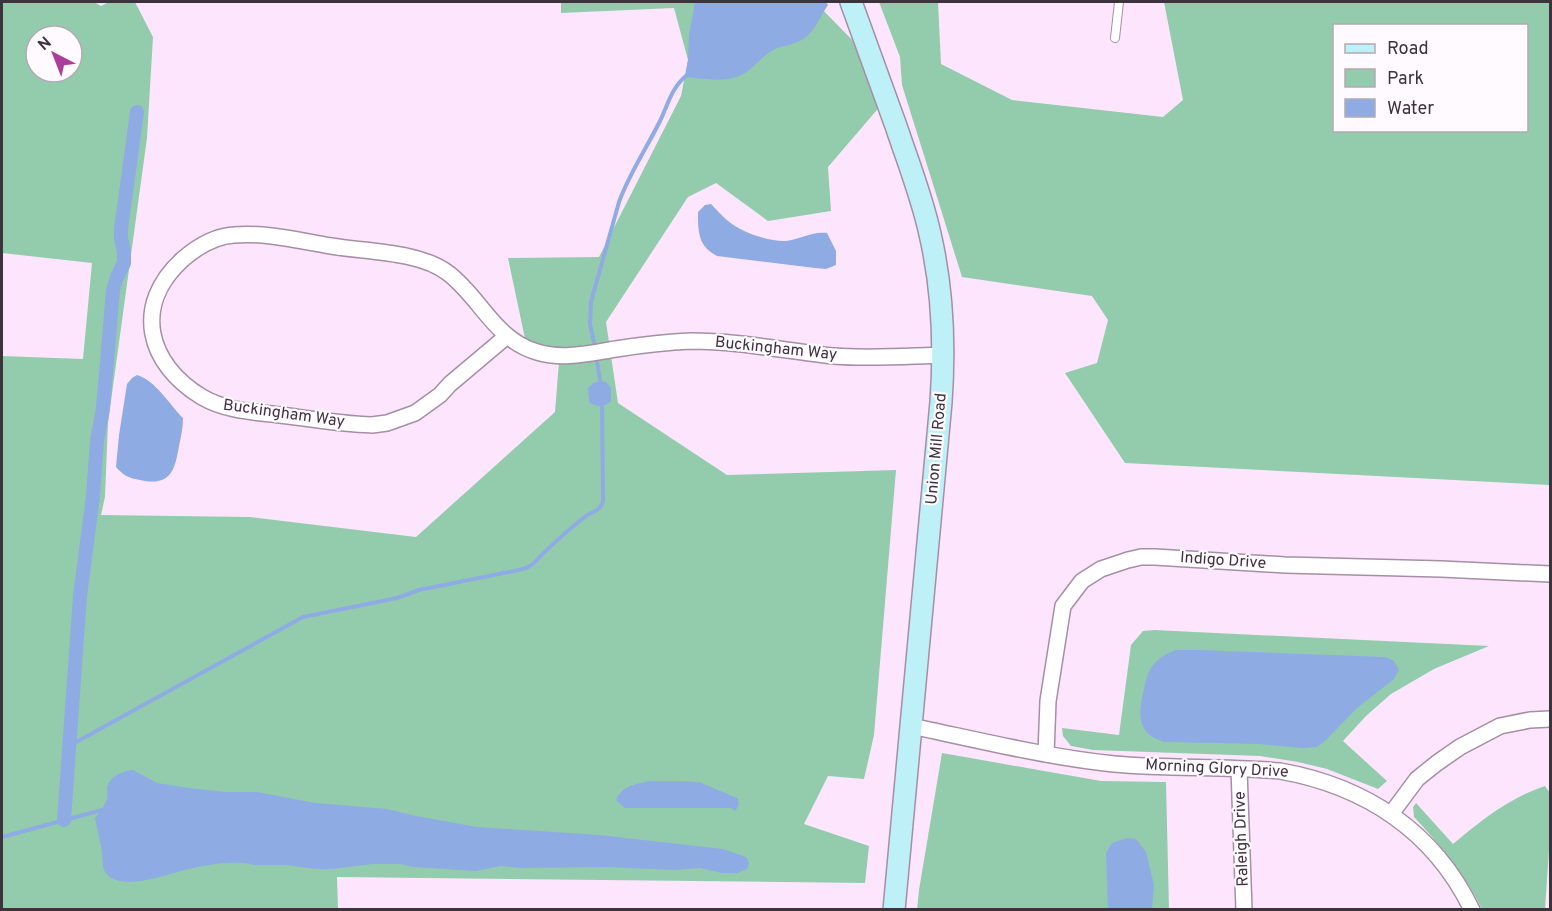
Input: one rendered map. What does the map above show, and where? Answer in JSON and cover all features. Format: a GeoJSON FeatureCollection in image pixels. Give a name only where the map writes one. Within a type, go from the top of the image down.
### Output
{"type":"FeatureCollection","features":[{"type":"Feature","properties":{"kind":"street","name":"Union Mill Road"},"geometry":{"type":"LineString","coordinates":[[850,2],[911,170],[930,235],[940,290],[943,355],[941,402],[894,909]]}},
{"type":"Feature","properties":{"kind":"street","name":"Buckingham Way"},"geometry":{"type":"LineString","coordinates":[[507,336],[440,395],[415,413],[387,423],[372,425],[262,414],[217,404],[202,397],[176,378],[166,366],[153,338],[152,323],[158,292],[176,266],[202,245],[232,235],[248,235],[410,257],[439,266],[462,285],[507,336],[523,348],[539,353],[575,356],[653,344],[692,341],[863,358],[943,355]]}},
{"type":"Feature","properties":{"kind":"street","name":"Indigo Drive"},"geometry":{"type":"LineString","coordinates":[[1046,754],[1048,701],[1064,606],[1082,581],[1101,569],[1141,557],[1155,557],[1273,564],[1551,574]]}},
{"type":"Feature","properties":{"kind":"street"},"geometry":{"type":"LineString","coordinates":[[1391,814],[1417,779],[1460,747],[1500,726],[1530,720],[1551,719]]}},
{"type":"Feature","properties":{"kind":"street","name":"Morning Glory Drive"},"geometry":{"type":"LineString","coordinates":[[911,726],[1046,754],[1117,764],[1280,771],[1331,783],[1363,797],[1391,814],[1420,837],[1455,878],[1468,908]]}},
{"type":"Feature","properties":{"kind":"street","name":"Raleigh Drive"},"geometry":{"type":"LineString","coordinates":[[1239,768],[1244,909]]}},
{"type":"Feature","properties":{"kind":"lane"},"geometry":{"type":"LineString","coordinates":[[1115,38],[1119,2]]}},
{"type":"Feature","properties":{"kind":"green space"},"geometry":{"type":"Polygon","coordinates":[[[2,2],[94,2],[101,6],[109,2],[135,2],[153,37],[147,138],[108,423],[105,497],[101,515],[250,517],[416,537],[555,412],[559,361],[528,353],[508,258],[599,257],[681,96],[688,60],[674,8],[561,13],[561,2],[815,2],[865,53],[882,104],[828,167],[831,211],[768,221],[716,183],[688,197],[606,322],[618,403],[727,475],[896,470],[874,735],[864,779],[828,776],[804,824],[869,846],[865,883],[337,877],[338,909],[2,910],[2,356],[83,359],[92,263],[2,253],[2,2]]]}},
{"type":"Feature","properties":{"kind":"green space"},"geometry":{"type":"Polygon","coordinates":[[[879,2],[938,2],[941,64],[1012,100],[1163,117],[1183,100],[1164,2],[1550,2],[1550,485],[1125,463],[1065,373],[1097,363],[1108,320],[1092,296],[962,277],[902,85],[900,57],[879,2]]]}},
{"type":"Feature","properties":{"kind":"green space"},"geometry":{"type":"Polygon","coordinates":[[[1143,631],[1489,646],[1434,669],[1391,694],[1343,741],[1387,781],[1378,789],[1327,769],[1260,756],[1093,750],[1071,746],[1063,736],[1062,728],[1119,735],[1131,645],[1143,631]]]}},
{"type":"Feature","properties":{"kind":"green space"},"geometry":{"type":"Polygon","coordinates":[[[942,753],[1101,781],[1166,782],[1169,909],[917,910],[942,753]]]}},
{"type":"Feature","properties":{"kind":"green space"},"geometry":{"type":"Polygon","coordinates":[[[1545,786],[1550,793],[1550,836],[1545,909],[1482,909],[1451,860],[1414,817],[1413,807],[1416,803],[1453,844],[1508,803],[1545,786]]]}},
{"type":"Feature","properties":{"kind":"water"},"geometry":{"type":"Polygon","coordinates":[[[695,2],[826,2],[828,5],[807,36],[773,50],[741,75],[718,80],[685,77],[695,2]]]}},
{"type":"Feature","properties":{"kind":"water"},"geometry":{"type":"Polygon","coordinates":[[[711,204],[734,225],[764,238],[786,241],[817,233],[827,233],[836,251],[836,265],[826,269],[717,256],[706,248],[699,232],[698,212],[705,205],[711,204]]]}},
{"type":"Feature","properties":{"kind":"water"},"geometry":{"type":"Polygon","coordinates":[[[137,375],[156,387],[183,418],[174,468],[167,477],[154,482],[132,478],[116,467],[127,384],[137,375]]]}},
{"type":"Feature","properties":{"kind":"water"},"geometry":{"type":"Polygon","coordinates":[[[602,381],[611,388],[611,401],[603,406],[597,406],[589,402],[588,388],[593,383],[602,381]]]}},
{"type":"Feature","properties":{"kind":"water"},"geometry":{"type":"Polygon","coordinates":[[[1175,650],[1386,657],[1394,661],[1399,670],[1394,679],[1357,708],[1317,747],[1165,742],[1149,734],[1141,722],[1140,714],[1151,669],[1159,659],[1175,650]]]}},
{"type":"Feature","properties":{"kind":"water"},"geometry":{"type":"Polygon","coordinates":[[[133,770],[157,783],[225,792],[257,792],[315,803],[387,809],[477,827],[599,835],[723,849],[746,857],[749,863],[747,869],[738,873],[722,873],[700,868],[674,870],[501,866],[476,871],[400,864],[315,869],[286,865],[229,863],[197,867],[146,880],[122,881],[112,878],[104,870],[95,818],[106,802],[110,780],[121,773],[133,770]]]}},
{"type":"Feature","properties":{"kind":"water"},"geometry":{"type":"Polygon","coordinates":[[[650,781],[699,782],[737,798],[739,804],[735,811],[731,808],[625,808],[616,800],[626,788],[650,781]]]}},
{"type":"Feature","properties":{"kind":"water"},"geometry":{"type":"Polygon","coordinates":[[[1127,838],[1136,839],[1146,852],[1154,885],[1152,909],[1108,909],[1106,853],[1112,843],[1127,838]]]}},
{"type":"Feature","properties":{"kind":"waterway"},"geometry":{"type":"LineString","coordinates":[[595,347],[590,324],[591,302],[619,202],[673,91],[687,75]]}},
{"type":"Feature","properties":{"kind":"waterway"},"geometry":{"type":"LineString","coordinates":[[64,820],[80,596],[93,496],[97,441],[103,408],[113,290],[124,263],[121,229],[137,112]]}},
{"type":"Feature","properties":{"kind":"waterway"},"geometry":{"type":"LineString","coordinates":[[596,355],[601,386]]}},
{"type":"Feature","properties":{"kind":"waterway"},"geometry":{"type":"LineString","coordinates":[[69,746],[303,617],[519,570],[533,564],[586,516],[599,509],[602,504],[602,402]]}},
{"type":"Feature","properties":{"kind":"waterway"},"geometry":{"type":"LineString","coordinates":[[2,837],[105,810]]}}]}
